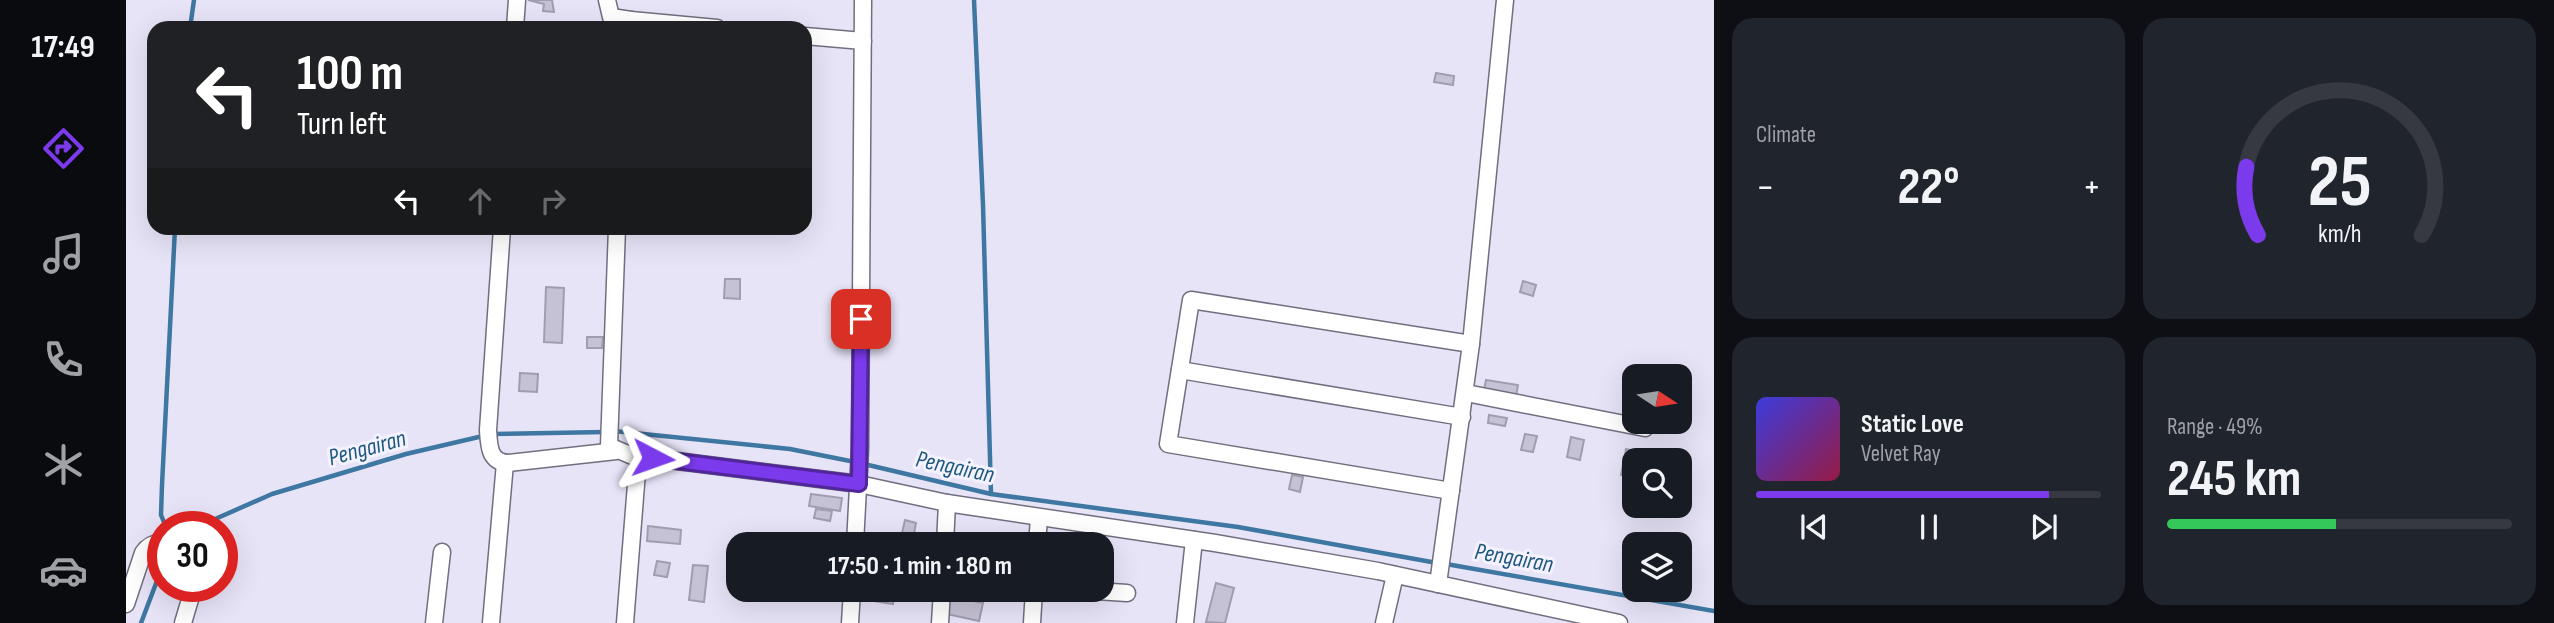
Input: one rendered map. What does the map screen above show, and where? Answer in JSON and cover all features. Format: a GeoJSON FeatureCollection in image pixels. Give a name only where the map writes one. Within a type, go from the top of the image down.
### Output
{"type":"FeatureCollection","features":[{"type":"Feature","properties":{"kind":"street"},"geometry":{"type":"LineString","coordinates":[[516,21],[517,0]]}},
{"type":"Feature","properties":{"kind":"street"},"geometry":{"type":"LineString","coordinates":[[607,0],[611,17],[622,21]]}},
{"type":"Feature","properties":{"kind":"street"},"geometry":{"type":"LineString","coordinates":[[856,532],[860,449],[863,0]]}},
{"type":"Feature","properties":{"kind":"street"},"geometry":{"type":"LineString","coordinates":[[1438,584],[1471,344],[1505,0]]}},
{"type":"Feature","properties":{"kind":"street"},"geometry":{"type":"LineString","coordinates":[[812,37],[863,41]]}},
{"type":"Feature","properties":{"kind":"street"},"geometry":{"type":"LineString","coordinates":[[502,235],[488,435],[492,456],[505,463],[611,437],[644,461],[667,458],[859,480],[947,503],[1194,540],[1395,575],[1619,623]]}},
{"type":"Feature","properties":{"kind":"street"},"geometry":{"type":"LineString","coordinates":[[611,437],[617,235]]}},
{"type":"Feature","properties":{"kind":"street"},"geometry":{"type":"LineString","coordinates":[[1451,491],[1168,444],[1191,300],[1471,344]]}},
{"type":"Feature","properties":{"kind":"street"},"geometry":{"type":"LineString","coordinates":[[1180,370],[1462,417]]}},
{"type":"Feature","properties":{"kind":"street"},"geometry":{"type":"LineString","coordinates":[[1465,393],[1622,424]]}},
{"type":"Feature","properties":{"kind":"street"},"geometry":{"type":"LineString","coordinates":[[625,623],[637,472],[644,461]]}},
{"type":"Feature","properties":{"kind":"street"},"geometry":{"type":"LineString","coordinates":[[491,623],[505,463]]}},
{"type":"Feature","properties":{"kind":"street"},"geometry":{"type":"LineString","coordinates":[[946,532],[947,503]]}},
{"type":"Feature","properties":{"kind":"street"},"geometry":{"type":"LineString","coordinates":[[1038,532],[1039,518]]}},
{"type":"Feature","properties":{"kind":"street"},"geometry":{"type":"LineString","coordinates":[[1185,623],[1194,540]]}},
{"type":"Feature","properties":{"kind":"street"},"geometry":{"type":"LineString","coordinates":[[126,604],[142,553],[147,547]]}},
{"type":"Feature","properties":{"kind":"street"},"geometry":{"type":"LineString","coordinates":[[434,623],[442,552]]}},
{"type":"Feature","properties":{"kind":"street"},"geometry":{"type":"LineString","coordinates":[[1384,623],[1395,575]]}},
{"type":"Feature","properties":{"kind":"street"},"geometry":{"type":"LineString","coordinates":[[1114,592],[1127,593]]}},
{"type":"Feature","properties":{"kind":"street"},"geometry":{"type":"LineString","coordinates":[[183,623],[189,602]]}},
{"type":"Feature","properties":{"kind":"street"},"geometry":{"type":"LineString","coordinates":[[850,623],[851,602]]}},
{"type":"Feature","properties":{"kind":"street"},"geometry":{"type":"LineString","coordinates":[[940,623],[941,602]]}},
{"type":"Feature","properties":{"kind":"street"},"geometry":{"type":"LineString","coordinates":[[1032,623],[1033,602]]}},
{"type":"Feature","properties":{"kind":"building"},"geometry":{"type":"Polygon","coordinates":[[[528,0],[552,0],[554,12],[543,11],[544,4],[528,0]]]}},
{"type":"Feature","properties":{"kind":"building"},"geometry":{"type":"Polygon","coordinates":[[[1436,73],[1454,76],[1453,85],[1434,82],[1436,73]]]}},
{"type":"Feature","properties":{"kind":"building"},"geometry":{"type":"Polygon","coordinates":[[[725,279],[740,279],[740,299],[724,298],[725,279]]]}},
{"type":"Feature","properties":{"kind":"building"},"geometry":{"type":"Polygon","coordinates":[[[1523,281],[1536,285],[1533,296],[1520,292],[1523,281]]]}},
{"type":"Feature","properties":{"kind":"building"},"geometry":{"type":"Polygon","coordinates":[[[546,287],[564,288],[562,343],[544,342],[546,287]]]}},
{"type":"Feature","properties":{"kind":"building"},"geometry":{"type":"Polygon","coordinates":[[[587,337],[603,337],[602,348],[587,348],[587,337]]]}},
{"type":"Feature","properties":{"kind":"building"},"geometry":{"type":"Polygon","coordinates":[[[520,373],[538,374],[537,392],[519,391],[520,373]]]}},
{"type":"Feature","properties":{"kind":"building"},"geometry":{"type":"Polygon","coordinates":[[[1486,380],[1518,385],[1515,401],[1483,395],[1486,380]]]}},
{"type":"Feature","properties":{"kind":"building"},"geometry":{"type":"Polygon","coordinates":[[[1489,415],[1507,418],[1505,426],[1488,423],[1489,415]]]}},
{"type":"Feature","properties":{"kind":"building"},"geometry":{"type":"Polygon","coordinates":[[[1525,434],[1537,436],[1533,452],[1521,450],[1525,434]]]}},
{"type":"Feature","properties":{"kind":"building"},"geometry":{"type":"Polygon","coordinates":[[[1571,437],[1584,440],[1580,460],[1567,457],[1571,437]]]}},
{"type":"Feature","properties":{"kind":"building"},"geometry":{"type":"Polygon","coordinates":[[[1292,475],[1303,477],[1300,492],[1289,489],[1292,475]]]}},
{"type":"Feature","properties":{"kind":"building"},"geometry":{"type":"Polygon","coordinates":[[[811,494],[842,498],[840,511],[809,506],[811,494]]]}},
{"type":"Feature","properties":{"kind":"building"},"geometry":{"type":"Polygon","coordinates":[[[816,509],[832,511],[830,521],[814,518],[816,509]]]}},
{"type":"Feature","properties":{"kind":"building"},"geometry":{"type":"Polygon","coordinates":[[[905,520],[916,523],[914,532],[902,532],[905,520]]]}},
{"type":"Feature","properties":{"kind":"building"},"geometry":{"type":"Polygon","coordinates":[[[648,526],[681,530],[680,544],[647,541],[648,526]]]}},
{"type":"Feature","properties":{"kind":"building"},"geometry":{"type":"Polygon","coordinates":[[[657,561],[670,563],[667,577],[654,575],[657,561]]]}},
{"type":"Feature","properties":{"kind":"building"},"geometry":{"type":"Polygon","coordinates":[[[693,565],[708,566],[704,602],[689,600],[693,565]]]}},
{"type":"Feature","properties":{"kind":"building"},"geometry":{"type":"Polygon","coordinates":[[[1216,583],[1234,588],[1225,623],[1206,622],[1216,583]]]}},
{"type":"Feature","properties":{"kind":"building"},"geometry":{"type":"Polygon","coordinates":[[[950,602],[983,603],[979,621],[947,614],[950,602]]]}},
{"type":"Feature","properties":{"kind":"waterway"},"geometry":{"type":"LineString","coordinates":[[191,21],[194,0]]}},
{"type":"Feature","properties":{"kind":"waterway"},"geometry":{"type":"LineString","coordinates":[[974,0],[991,494]]}},
{"type":"Feature","properties":{"kind":"waterway"},"geometry":{"type":"LineString","coordinates":[[161,511],[175,235]]}},
{"type":"Feature","properties":{"kind":"waterway","name":"Pengairan"},"geometry":{"type":"LineString","coordinates":[[614,431],[790,449],[855,462]]}},
{"type":"Feature","properties":{"kind":"waterway","name":"Pengairan"},"geometry":{"type":"LineString","coordinates":[[492,434],[605,432]]}},
{"type":"Feature","properties":{"kind":"waterway","name":"Pengairan"},"geometry":{"type":"LineString","coordinates":[[233,511],[272,494],[406,454],[483,436]]}},
{"type":"Feature","properties":{"kind":"waterway","name":"Pengairan"},"geometry":{"type":"LineString","coordinates":[[864,464],[991,494],[1238,527],[1437,563]]}},
{"type":"Feature","properties":{"kind":"waterway","name":"Pengairan"},"geometry":{"type":"LineString","coordinates":[[1446,564],[1714,611]]}},
{"type":"Feature","properties":{"kind":"waterway"},"geometry":{"type":"LineString","coordinates":[[141,623],[149,602]]}},
{"type":"Feature","properties":{"kind":"route"},"geometry":{"type":"LineString","coordinates":[[653,458],[859,484],[861,319]]}}]}
